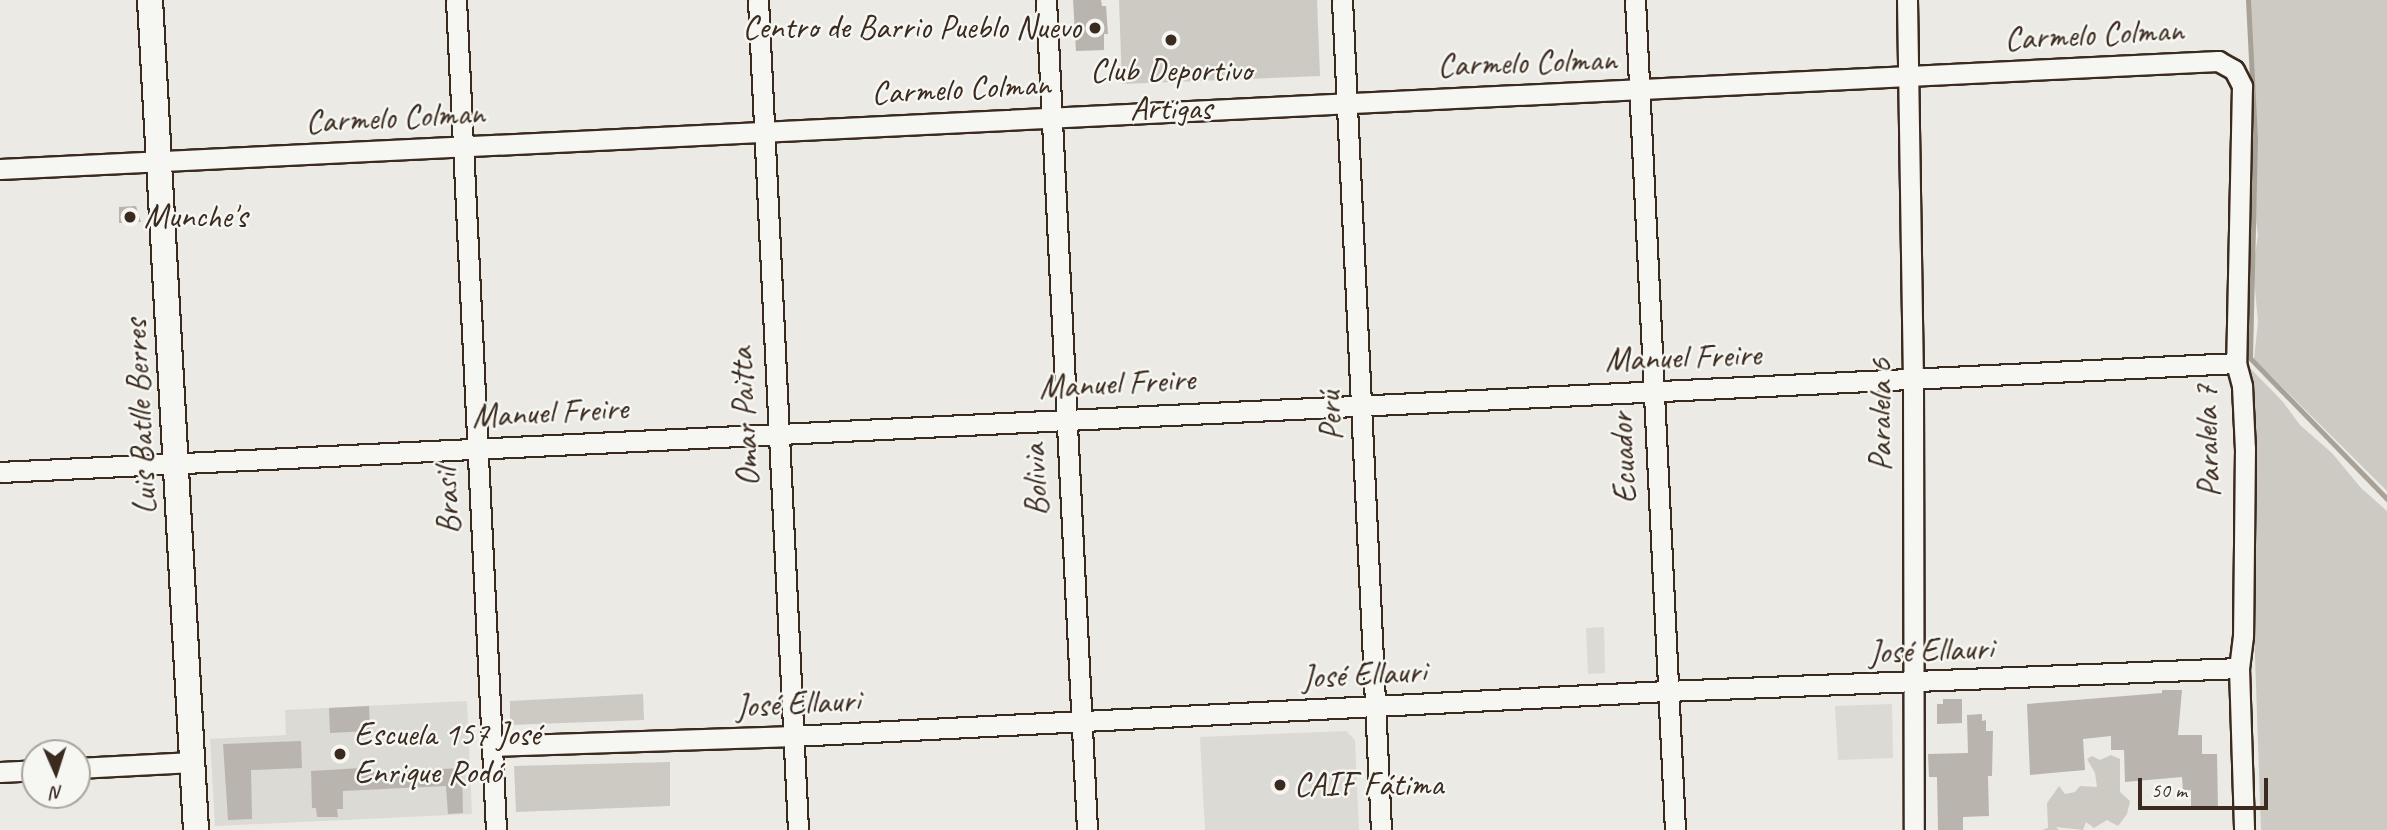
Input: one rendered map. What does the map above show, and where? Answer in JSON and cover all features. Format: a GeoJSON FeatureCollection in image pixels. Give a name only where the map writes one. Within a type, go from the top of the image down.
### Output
{"type":"FeatureCollection","features":[{"type":"Feature","properties":{"kind":"street","name":"Luis Batlle Berres"},"geometry":{"type":"LineString","coordinates":[[150,0],[196,830]]}},
{"type":"Feature","properties":{"kind":"street","name":"Brasil"},"geometry":{"type":"LineString","coordinates":[[456,0],[496,830]]}},
{"type":"Feature","properties":{"kind":"street","name":"Omar Paitta"},"geometry":{"type":"LineString","coordinates":[[758,0],[798,830]]}},
{"type":"Feature","properties":{"kind":"street","name":"Bolivia"},"geometry":{"type":"LineString","coordinates":[[1046,0],[1087,830]]}},
{"type":"Feature","properties":{"kind":"street","name":"Perú"},"geometry":{"type":"LineString","coordinates":[[1342,0],[1381,830]]}},
{"type":"Feature","properties":{"kind":"street","name":"Ecuador"},"geometry":{"type":"LineString","coordinates":[[1635,0],[1675,830]]}},
{"type":"Feature","properties":{"kind":"street","name":"Paralela 6"},"geometry":{"type":"LineString","coordinates":[[1907,0],[1913,380],[1914,830]]}},
{"type":"Feature","properties":{"kind":"street","name":"Carmelo Colman"},"geometry":{"type":"LineString","coordinates":[[0,169],[2218,61]]}},
{"type":"Feature","properties":{"kind":"street","name":"Paralela 7"},"geometry":{"type":"LineString","coordinates":[[2218,61],[2234,70],[2242,86],[2236,363],[2242,386],[2245,449],[2243,636],[2239,668],[2244,830]]}},
{"type":"Feature","properties":{"kind":"street","name":"Manuel Freire"},"geometry":{"type":"LineString","coordinates":[[0,472],[2236,363]]}},
{"type":"Feature","properties":{"kind":"street","name":"José Ellauri"},"geometry":{"type":"LineString","coordinates":[[492,746],[793,736],[1667,691],[1912,684],[2239,668]]}},
{"type":"Feature","properties":{"kind":"street"},"geometry":{"type":"LineString","coordinates":[[91,767],[193,762]]}},
{"type":"Feature","properties":{"kind":"street"},"geometry":{"type":"LineString","coordinates":[[0,772],[21,771]]}},
{"type":"Feature","properties":{"kind":"shaded area"},"geometry":{"type":"Polygon","coordinates":[[[1119,0],[1317,0],[1320,76],[1122,84],[1119,0]]]}},
{"type":"Feature","properties":{"kind":"shaded area"},"geometry":{"type":"Polygon","coordinates":[[[2250,0],[2387,0],[2387,491],[2254,359],[2258,322],[2253,268],[2258,235],[2253,199],[2257,171],[2250,0]]]}},
{"type":"Feature","properties":{"kind":"shaded area"},"geometry":{"type":"Polygon","coordinates":[[[2249,367],[2283,402],[2300,425],[2332,453],[2361,488],[2387,511],[2387,830],[2261,830],[2251,541],[2252,399],[2249,367]]]}},
{"type":"Feature","properties":{"kind":"shaded area"},"geometry":{"type":"Polygon","coordinates":[[[1604,627],[1605,673],[1588,674],[1586,628],[1604,627]]]}},
{"type":"Feature","properties":{"kind":"shaded area"},"geometry":{"type":"Polygon","coordinates":[[[643,694],[644,720],[510,725],[510,701],[643,694]]]}},
{"type":"Feature","properties":{"kind":"shaded area","name":"Escuela 157 José Enrique Rodó"},"geometry":{"type":"Polygon","coordinates":[[[467,701],[472,814],[215,826],[210,739],[286,735],[285,710],[467,701]]]}},
{"type":"Feature","properties":{"kind":"shaded area"},"geometry":{"type":"Polygon","coordinates":[[[1892,704],[1893,758],[1838,760],[1835,706],[1892,704]]]}},
{"type":"Feature","properties":{"kind":"shaded area","name":"CAIF Fátima"},"geometry":{"type":"Polygon","coordinates":[[[1346,731],[1355,740],[1359,830],[1205,830],[1200,737],[1346,731]]]}},
{"type":"Feature","properties":{"kind":"shaded area"},"geometry":{"type":"Polygon","coordinates":[[[2111,755],[2120,759],[2120,792],[2130,801],[2127,814],[2118,826],[2107,820],[2094,828],[2086,822],[2083,830],[2056,827],[2059,830],[2042,830],[2048,828],[2047,803],[2059,786],[2065,794],[2075,792],[2080,786],[2097,787],[2095,773],[2087,759],[2092,756],[2100,760],[2111,755]]]}},
{"type":"Feature","properties":{"kind":"shaded area"},"geometry":{"type":"Polygon","coordinates":[[[670,762],[670,806],[516,812],[514,766],[670,762]]]}},
{"type":"Feature","properties":{"kind":"building"},"geometry":{"type":"Polygon","coordinates":[[[1073,0],[1101,0],[1102,6],[1106,6],[1108,34],[1104,34],[1104,50],[1076,51],[1073,0]]]}},
{"type":"Feature","properties":{"kind":"building","name":"Munche's"},"geometry":{"type":"Polygon","coordinates":[[[136,206],[141,222],[119,223],[119,207],[136,206]]]}},
{"type":"Feature","properties":{"kind":"building"},"geometry":{"type":"Polygon","coordinates":[[[2162,690],[2182,690],[2178,735],[2202,735],[2202,754],[2217,754],[2218,810],[2191,810],[2191,790],[2183,791],[2182,777],[2125,782],[2124,750],[2111,750],[2111,736],[2083,739],[2085,770],[2030,775],[2027,704],[2162,693],[2162,690]]]}},
{"type":"Feature","properties":{"kind":"building"},"geometry":{"type":"Polygon","coordinates":[[[1943,699],[1962,699],[1962,723],[1937,724],[1937,704],[1943,704],[1943,699]]]}},
{"type":"Feature","properties":{"kind":"building"},"geometry":{"type":"Polygon","coordinates":[[[369,706],[370,731],[330,733],[329,708],[369,706]]]}},
{"type":"Feature","properties":{"kind":"building"},"geometry":{"type":"Polygon","coordinates":[[[1982,714],[1982,721],[1986,720],[1986,731],[1993,731],[1992,776],[1988,776],[1989,816],[1963,817],[1963,830],[1938,830],[1937,777],[1929,777],[1928,754],[1968,753],[1967,715],[1982,714]]]}},
{"type":"Feature","properties":{"kind":"building"},"geometry":{"type":"Polygon","coordinates":[[[301,741],[302,768],[251,770],[252,819],[228,820],[223,744],[301,741]]]}},
{"type":"Feature","properties":{"kind":"building"},"geometry":{"type":"Polygon","coordinates":[[[360,768],[361,773],[462,768],[463,813],[448,814],[446,786],[343,791],[343,809],[337,809],[338,817],[317,817],[316,808],[312,808],[311,771],[360,768]]]}},
{"type":"Feature","properties":{"kind":"waterway"},"geometry":{"type":"LineString","coordinates":[[2248,0],[2255,137],[2250,358],[2387,499]]}},
{"type":"Feature","properties":{"kind":"place","name":"Centro de Barrio Pueblo Nuevo"},"geometry":{"type":"Point","coordinates":[1095,28]}},
{"type":"Feature","properties":{"kind":"place","name":"Club Deportivo Artigas"},"geometry":{"type":"Point","coordinates":[1171,40]}},
{"type":"Feature","properties":{"kind":"place","name":"Munche's"},"geometry":{"type":"Point","coordinates":[130,217]}},
{"type":"Feature","properties":{"kind":"place","name":"Escuela 157 José Enrique Rodó"},"geometry":{"type":"Point","coordinates":[340,754]}},
{"type":"Feature","properties":{"kind":"place","name":"CAIF Fátima"},"geometry":{"type":"Point","coordinates":[1280,785]}}]}
